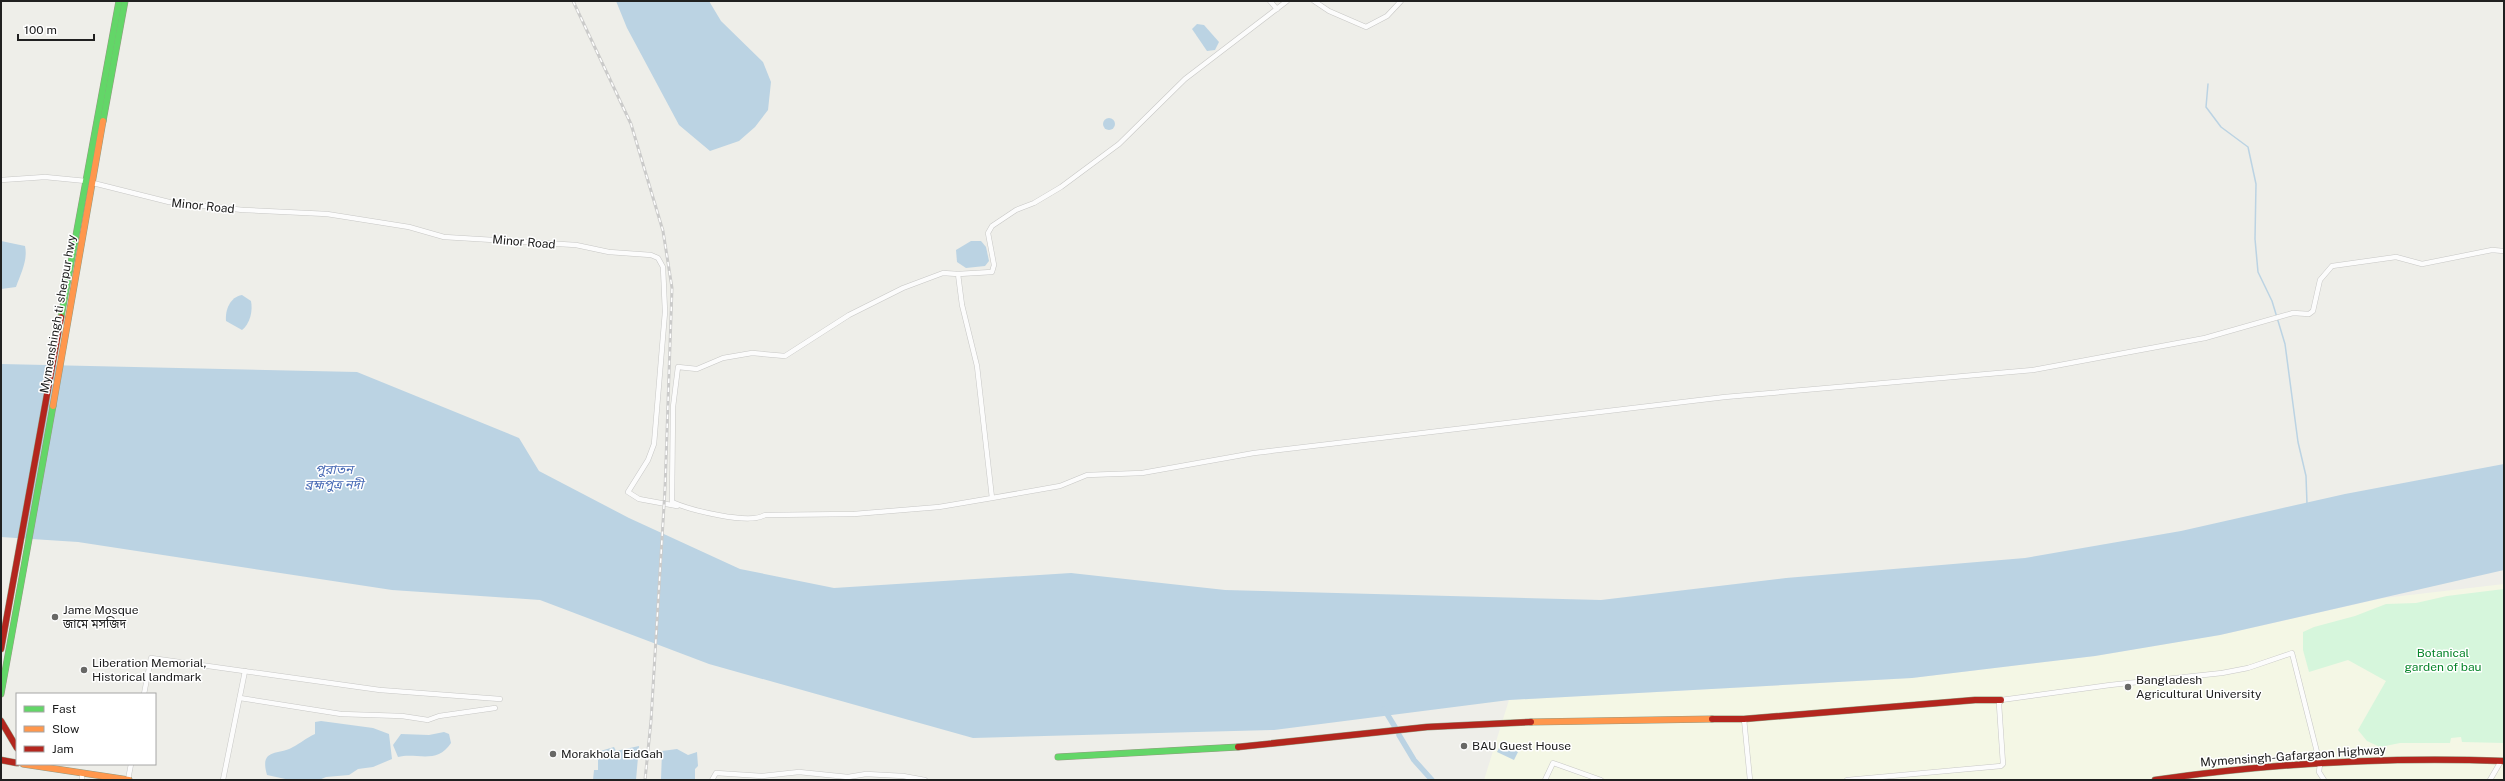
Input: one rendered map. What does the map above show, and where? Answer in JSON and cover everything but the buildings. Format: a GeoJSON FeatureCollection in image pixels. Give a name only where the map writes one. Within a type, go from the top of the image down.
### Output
{"type":"FeatureCollection","features":[{"type":"Feature","properties":{"kind":"main road","name":"Mymenshingh ti sherpur hwy"},"geometry":{"type":"LineString","coordinates":[[88,195],[86,181],[119,1]]}},
{"type":"Feature","properties":{"kind":"main road","name":"Mymenshingh ti sherpur hwy"},"geometry":{"type":"LineString","coordinates":[[6,629],[88,195],[93,183],[125,1]]}},
{"type":"Feature","properties":{"kind":"main road"},"geometry":{"type":"LineString","coordinates":[[1,649],[6,629]]}},
{"type":"Feature","properties":{"kind":"main road"},"geometry":{"type":"LineString","coordinates":[[1,694],[6,629]]}},
{"type":"Feature","properties":{"kind":"main road"},"geometry":{"type":"LineString","coordinates":[[1058,757],[1244,747],[1427,727],[1564,720],[1744,718],[1975,700],[2001,700]]}},
{"type":"Feature","properties":{"kind":"main road"},"geometry":{"type":"LineString","coordinates":[[1,721],[5,732],[16,747]]}},
{"type":"Feature","properties":{"kind":"main road"},"geometry":{"type":"LineString","coordinates":[[1,760],[16,763]]}},
{"type":"Feature","properties":{"kind":"main road","name":"Mymensingh-Gafargaon Highway"},"geometry":{"type":"LineString","coordinates":[[2155,780],[2200,773],[2364,760],[2502,761]]}},
{"type":"Feature","properties":{"kind":"main road"},"geometry":{"type":"LineString","coordinates":[[29,765],[129,780]]}},
{"type":"Feature","properties":{"kind":"main road"},"geometry":{"type":"LineString","coordinates":[[44,765],[51,769]]}},
{"type":"Feature","properties":{"kind":"street"},"geometry":{"type":"LineString","coordinates":[[1270,1],[1278,9]]}},
{"type":"Feature","properties":{"kind":"street"},"geometry":{"type":"LineString","coordinates":[[1287,1],[1185,79],[1119,144],[1085,170],[1039,200],[1016,210],[992,226],[988,233],[994,265],[992,272],[958,274],[943,273],[903,288],[849,315],[785,356],[752,353],[723,358],[697,369],[678,367],[673,407],[670,483],[672,502],[684,507],[759,519],[765,515],[854,514],[939,507],[1060,486],[1087,475],[1142,473],[1254,453],[1725,397],[2033,370],[2205,338],[2293,314],[2309,314],[2313,311],[2320,280],[2332,266],[2396,257],[2422,264],[2485,252],[2504,251]]}},
{"type":"Feature","properties":{"kind":"street"},"geometry":{"type":"LineString","coordinates":[[1314,1],[1329,11],[1366,27],[1387,16],[1401,1]]}},
{"type":"Feature","properties":{"kind":"street"},"geometry":{"type":"LineString","coordinates":[[1,180],[45,177],[86,181]]}},
{"type":"Feature","properties":{"kind":"street","name":"Minor Road"},"geometry":{"type":"LineString","coordinates":[[93,183],[169,202],[243,210],[327,214],[409,227],[444,237],[576,245],[609,252],[651,255],[658,258],[663,267],[665,312],[654,444],[648,460],[628,492],[639,499],[684,507]]}},
{"type":"Feature","properties":{"kind":"street"},"geometry":{"type":"LineString","coordinates":[[958,274],[962,305],[976,366],[992,498]]}},
{"type":"Feature","properties":{"kind":"street"},"geometry":{"type":"LineString","coordinates":[[1849,780],[2001,766],[2003,764],[1999,706],[2001,700],[2117,684],[2222,673],[2248,668],[2292,653],[2320,764],[2319,772],[2324,780]]}},
{"type":"Feature","properties":{"kind":"street"},"geometry":{"type":"LineString","coordinates":[[144,693],[151,658],[380,690],[500,699]]}},
{"type":"Feature","properties":{"kind":"street"},"geometry":{"type":"LineString","coordinates":[[222,780],[245,671]]}},
{"type":"Feature","properties":{"kind":"street"},"geometry":{"type":"LineString","coordinates":[[240,698],[341,714],[402,716],[428,720],[439,716],[496,708]]}},
{"type":"Feature","properties":{"kind":"street"},"geometry":{"type":"LineString","coordinates":[[1744,718],[1750,780]]}},
{"type":"Feature","properties":{"kind":"street"},"geometry":{"type":"LineString","coordinates":[[2490,780],[2502,761]]}},
{"type":"Feature","properties":{"kind":"street"},"geometry":{"type":"LineString","coordinates":[[1545,780],[1553,763],[1601,780]]}},
{"type":"Feature","properties":{"kind":"street"},"geometry":{"type":"LineString","coordinates":[[129,780],[131,765]]}},
{"type":"Feature","properties":{"kind":"street"},"geometry":{"type":"LineString","coordinates":[[712,780],[716,773],[762,776],[799,772],[848,777],[866,774],[903,776],[925,780]]}},
{"type":"Feature","properties":{"kind":"street"},"geometry":{"type":"LineString","coordinates":[[82,773],[82,780]]}},
{"type":"Feature","properties":{"kind":"shaded area","name":"Bangladesh Agricultural University"},"geometry":{"type":"Polygon","coordinates":[[[2504,584],[2504,780],[1484,780],[1509,700],[1912,678],[2095,656],[2220,635],[2384,598],[2504,584]]]}},
{"type":"Feature","properties":{"kind":"green space","name":"Botanical garden of bau"},"geometry":{"type":"Polygon","coordinates":[[[2504,589],[2504,743],[2462,742],[2461,737],[2451,738],[2450,743],[2400,743],[2380,747],[2367,741],[2358,730],[2386,681],[2348,660],[2309,672],[2303,650],[2303,632],[2314,627],[2355,616],[2386,604],[2416,603],[2447,596],[2504,589]]]}},
{"type":"Feature","properties":{"kind":"water"},"geometry":{"type":"Polygon","coordinates":[[[616,1],[709,1],[721,21],[763,62],[771,82],[768,110],[755,127],[739,141],[710,151],[679,125],[627,28],[616,1]]]}},
{"type":"Feature","properties":{"kind":"water"},"geometry":{"type":"Polygon","coordinates":[[[1197,24],[1204,25],[1219,42],[1215,50],[1207,51],[1192,29],[1197,24]]]}},
{"type":"Feature","properties":{"kind":"water"},"geometry":{"type":"Polygon","coordinates":[[[1107,118],[1111,118],[1115,124],[1111,130],[1107,130],[1103,126],[1103,122],[1107,118]]]}},
{"type":"Feature","properties":{"kind":"water"},"geometry":{"type":"Polygon","coordinates":[[[1,241],[25,246],[25,261],[16,287],[1,289],[1,241]]]}},
{"type":"Feature","properties":{"kind":"water"},"geometry":{"type":"Polygon","coordinates":[[[971,241],[981,241],[986,247],[989,261],[985,266],[966,268],[957,262],[956,250],[971,241]]]}},
{"type":"Feature","properties":{"kind":"water"},"geometry":{"type":"Polygon","coordinates":[[[242,295],[251,301],[252,309],[249,321],[242,330],[226,321],[226,317],[227,308],[231,301],[242,295]]]}},
{"type":"Feature","properties":{"kind":"water","name":"পুরাতন ব্রহ্মপুত্র নদী"},"geometry":{"type":"Polygon","coordinates":[[[1,364],[357,372],[519,438],[539,471],[629,518],[740,569],[834,588],[1071,573],[1225,590],[1601,600],[1786,578],[2025,558],[2181,531],[2345,494],[2504,464],[2504,570],[2220,635],[2095,656],[1912,678],[1509,700],[1274,730],[973,738],[709,664],[540,600],[392,590],[78,542],[1,537],[1,364]]]}},
{"type":"Feature","properties":{"kind":"water"},"geometry":{"type":"Polygon","coordinates":[[[321,721],[373,728],[389,734],[392,759],[373,767],[358,769],[349,775],[326,777],[319,780],[290,780],[267,775],[265,766],[268,756],[288,750],[315,734],[315,722],[321,721]]]}},
{"type":"Feature","properties":{"kind":"water"},"geometry":{"type":"Polygon","coordinates":[[[444,732],[449,734],[451,743],[445,750],[433,756],[398,757],[393,745],[401,734],[429,735],[444,732]]]}},
{"type":"Feature","properties":{"kind":"water"},"geometry":{"type":"Polygon","coordinates":[[[1501,744],[1518,752],[1514,760],[1497,752],[1501,744]]]}},
{"type":"Feature","properties":{"kind":"water"},"geometry":{"type":"Polygon","coordinates":[[[639,746],[636,780],[593,780],[594,770],[598,770],[598,760],[595,757],[597,752],[614,747],[616,751],[639,746]]]}},
{"type":"Feature","properties":{"kind":"water"},"geometry":{"type":"Polygon","coordinates":[[[677,749],[688,755],[697,752],[698,766],[695,769],[695,780],[661,780],[662,751],[677,749]]]}},
{"type":"Feature","properties":{"kind":"waterway"},"geometry":{"type":"LineString","coordinates":[[2208,84],[2206,107],[2221,127],[2248,147],[2256,184],[2255,239],[2258,272],[2272,301],[2285,344],[2298,442],[2306,476],[2307,504]]}},
{"type":"Feature","properties":{"kind":"waterway"},"geometry":{"type":"LineString","coordinates":[[1384,709],[1395,727]]}},
{"type":"Feature","properties":{"kind":"waterway"},"geometry":{"type":"LineString","coordinates":[[1399,735],[1414,760],[1432,780]]}},
{"type":"Feature","properties":{"kind":"railway"},"geometry":{"type":"LineString","coordinates":[[573,1],[631,124],[663,231],[672,288],[665,489],[651,721],[645,780]]}},
{"type":"Feature","properties":{"kind":"traffic: fast"},"geometry":{"type":"LineString","coordinates":[[61,317],[119,1]]}},
{"type":"Feature","properties":{"kind":"traffic: fast"},"geometry":{"type":"LineString","coordinates":[[103,121],[125,1]]}},
{"type":"Feature","properties":{"kind":"traffic: fast"},"geometry":{"type":"LineString","coordinates":[[1,694],[53,406]]}},
{"type":"Feature","properties":{"kind":"traffic: fast"},"geometry":{"type":"LineString","coordinates":[[1058,757],[1238,747]]}},
{"type":"Feature","properties":{"kind":"traffic: slow"},"geometry":{"type":"LineString","coordinates":[[53,406],[103,121]]}},
{"type":"Feature","properties":{"kind":"traffic: slow"},"geometry":{"type":"LineString","coordinates":[[1531,722],[1712,719]]}},
{"type":"Feature","properties":{"kind":"traffic: slow"},"geometry":{"type":"LineString","coordinates":[[30,765],[129,780]]}},
{"type":"Feature","properties":{"kind":"traffic: jam"},"geometry":{"type":"LineString","coordinates":[[1,649],[61,317]]}},
{"type":"Feature","properties":{"kind":"traffic: jam"},"geometry":{"type":"LineString","coordinates":[[1712,719],[1744,719],[1975,700],[2001,700]]}},
{"type":"Feature","properties":{"kind":"traffic: jam"},"geometry":{"type":"LineString","coordinates":[[1,721],[16,746]]}},
{"type":"Feature","properties":{"kind":"traffic: jam"},"geometry":{"type":"LineString","coordinates":[[1238,747],[1427,727],[1531,722]]}},
{"type":"Feature","properties":{"kind":"traffic: jam"},"geometry":{"type":"LineString","coordinates":[[1,760],[16,763]]}},
{"type":"Feature","properties":{"kind":"traffic: jam"},"geometry":{"type":"LineString","coordinates":[[2155,780],[2286,765],[2416,760],[2504,761]]}},
{"type":"Feature","properties":{"kind":"place","name":"Jame Mosque জামে মসজিদ"},"geometry":{"type":"Point","coordinates":[55,617]}},
{"type":"Feature","properties":{"kind":"place","name":"Liberation Memorial, Historical landmark"},"geometry":{"type":"Point","coordinates":[84,670]}},
{"type":"Feature","properties":{"kind":"place","name":"Bangladesh Agricultural University"},"geometry":{"type":"Point","coordinates":[2128,687]}},
{"type":"Feature","properties":{"kind":"place","name":"BAU Guest House"},"geometry":{"type":"Point","coordinates":[1464,746]}},
{"type":"Feature","properties":{"kind":"place","name":"Morakhola EidGah"},"geometry":{"type":"Point","coordinates":[553,754]}}]}
